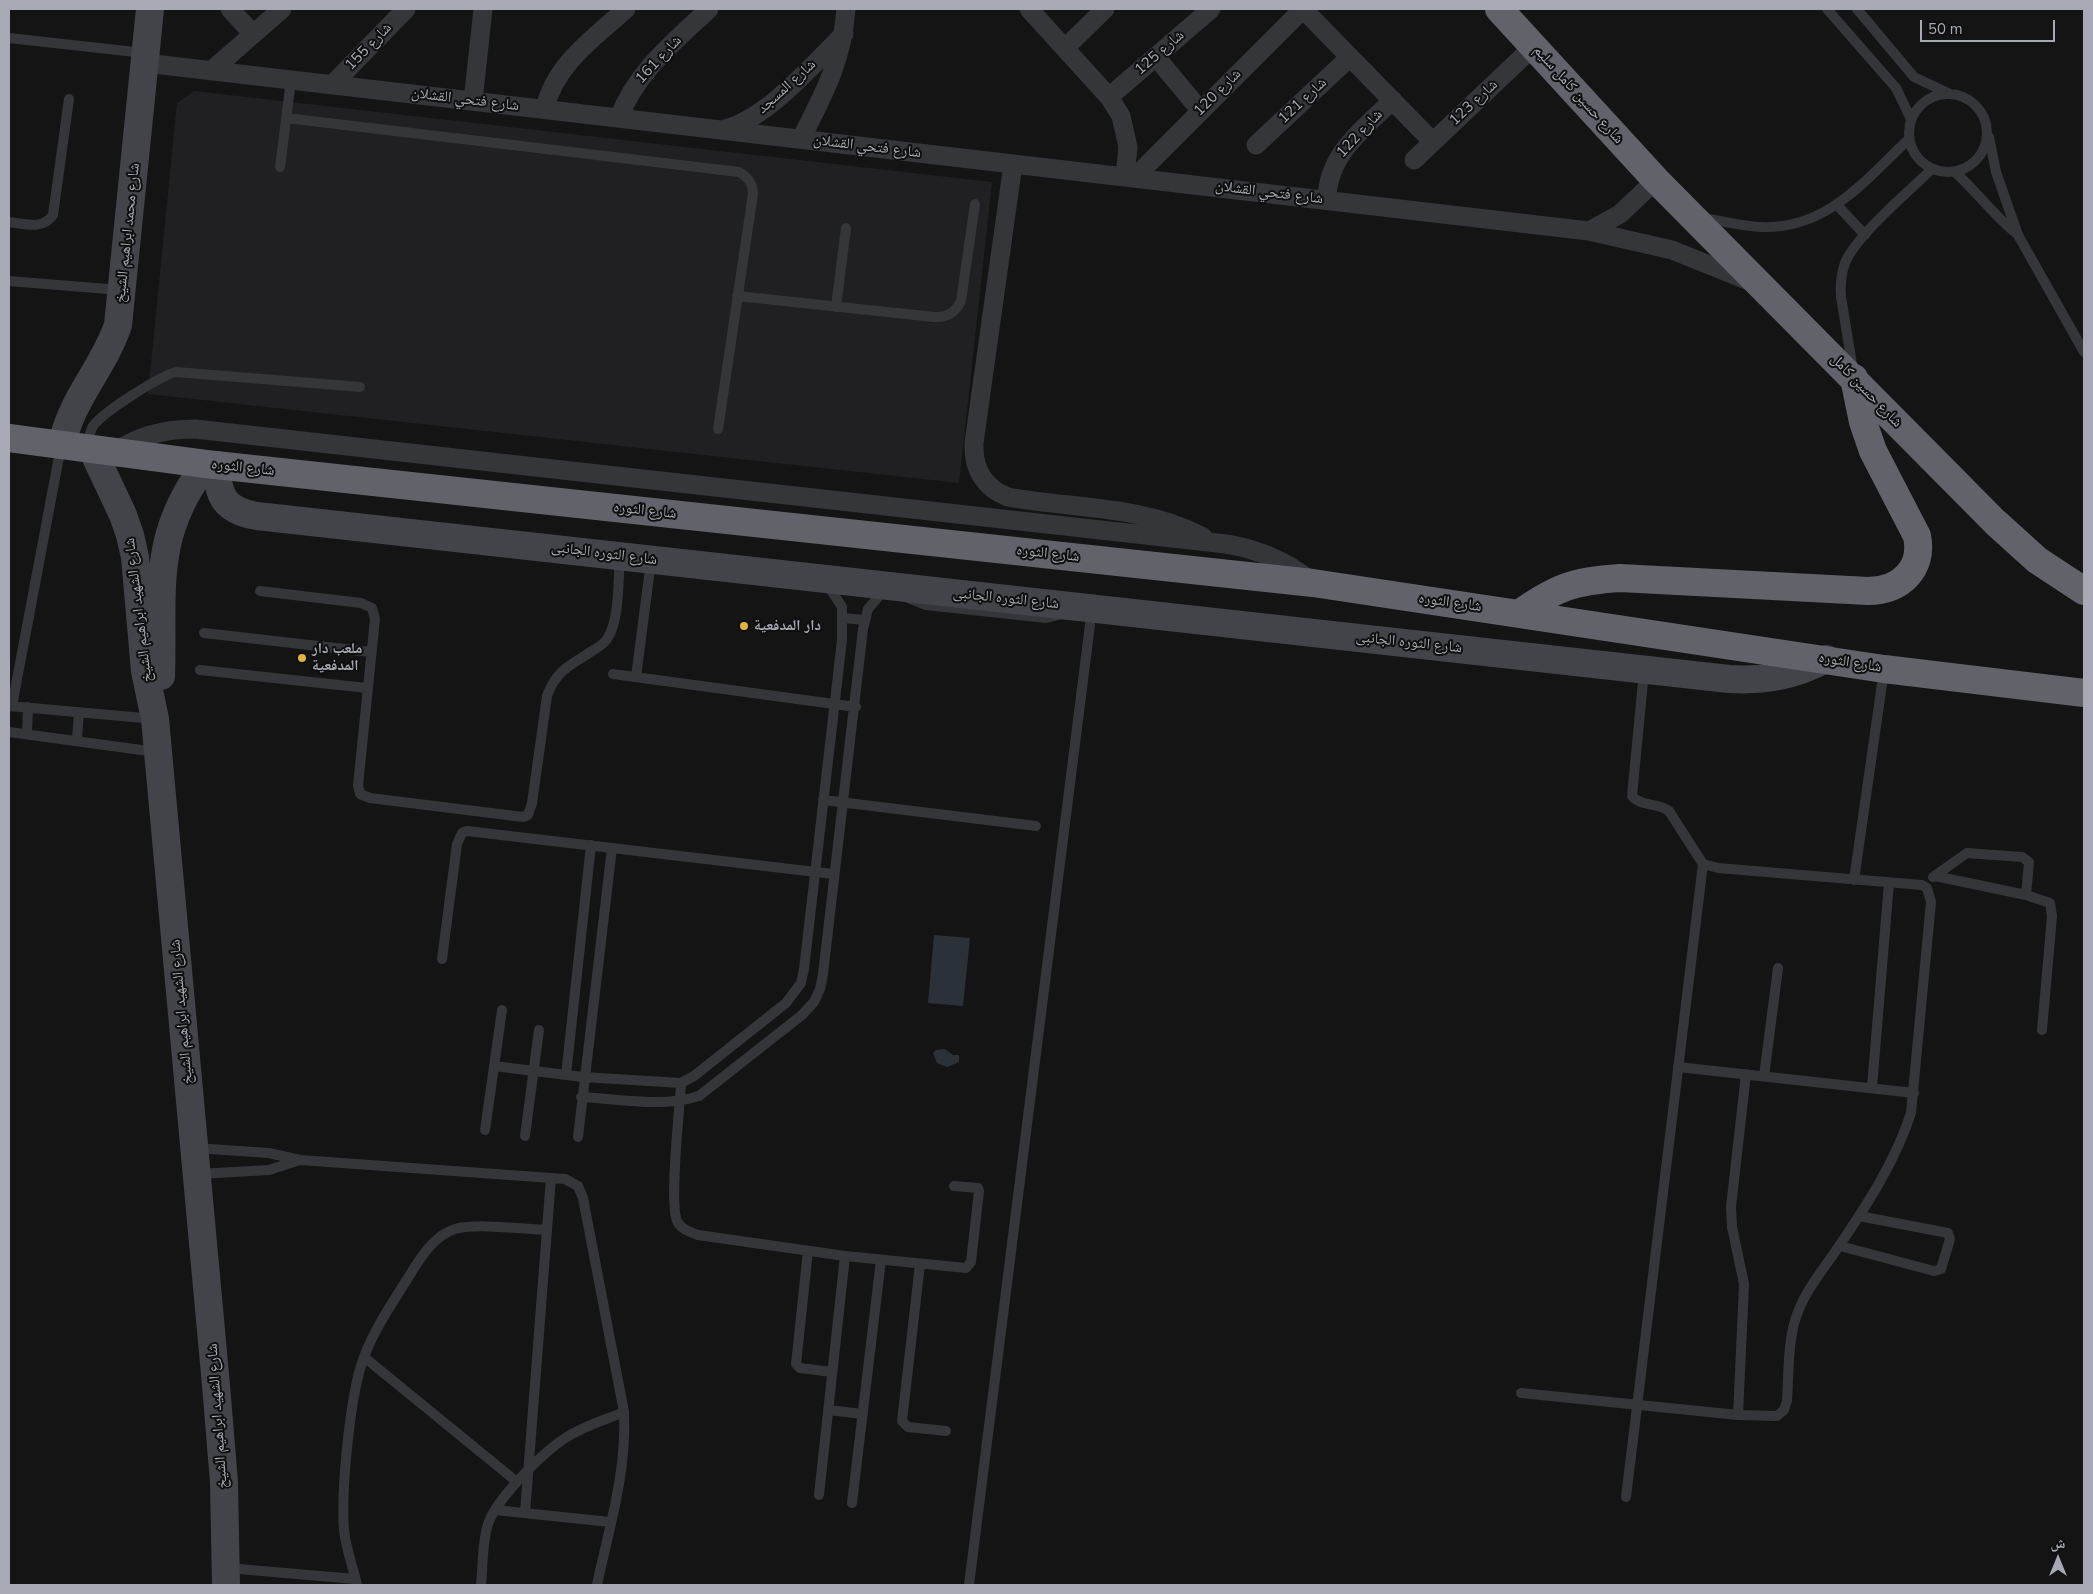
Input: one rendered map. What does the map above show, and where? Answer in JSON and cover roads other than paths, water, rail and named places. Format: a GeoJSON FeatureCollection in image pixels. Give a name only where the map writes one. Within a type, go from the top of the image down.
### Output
{"type":"FeatureCollection","features":[{"type":"Feature","properties":{"kind":"highway","name":"شارع حسين كامل سليم"},"geometry":{"type":"LineString","coordinates":[[1500,9],[1656,180]]}},
{"type":"Feature","properties":{"kind":"highway","name":"شارع حسين كامل"},"geometry":{"type":"LineString","coordinates":[[1656,180],[2008,535],[2044,565],[2084,591]]}},
{"type":"Feature","properties":{"kind":"highway"},"geometry":{"type":"LineString","coordinates":[[1520,613],[1561,587],[1595,580],[1620,578],[1868,591],[1884,590],[1899,584],[1915,566],[1919,551],[1918,536],[1872,451],[1863,422],[1854,378]]}},
{"type":"Feature","properties":{"kind":"highway","name":"شارع الثوره"},"geometry":{"type":"LineString","coordinates":[[9,438],[212,464],[1313,583],[1884,669],[2084,693]]}},
{"type":"Feature","properties":{"kind":"street","name":"شارع محمد ابراهيم الشيخ"},"geometry":{"type":"LineString","coordinates":[[62,445],[70,415],[100,366],[118,325],[150,9]]}},
{"type":"Feature","properties":{"kind":"street"},"geometry":{"type":"LineString","coordinates":[[230,9],[253,34]]}},
{"type":"Feature","properties":{"kind":"street"},"geometry":{"type":"LineString","coordinates":[[211,71],[282,9]]}},
{"type":"Feature","properties":{"kind":"street","name":"شارع 155"},"geometry":{"type":"LineString","coordinates":[[332,85],[406,9]]}},
{"type":"Feature","properties":{"kind":"street"},"geometry":{"type":"LineString","coordinates":[[472,101],[483,9]]}},
{"type":"Feature","properties":{"kind":"street"},"geometry":{"type":"LineString","coordinates":[[545,110],[554,82],[564,67],[626,9]]}},
{"type":"Feature","properties":{"kind":"street","name":"شارع 161"},"geometry":{"type":"LineString","coordinates":[[619,118],[630,94],[644,72],[709,9]]}},
{"type":"Feature","properties":{"kind":"street","name":"شارع المسجد"},"geometry":{"type":"LineString","coordinates":[[801,139],[834,72],[844,34],[846,9]]}},
{"type":"Feature","properties":{"kind":"street"},"geometry":{"type":"LineString","coordinates":[[1029,9],[1109,97],[1120,116],[1127,137],[1129,177]]}},
{"type":"Feature","properties":{"kind":"street"},"geometry":{"type":"LineString","coordinates":[[1065,48],[1105,9]]}},
{"type":"Feature","properties":{"kind":"street","name":"شارع 125"},"geometry":{"type":"LineString","coordinates":[[1109,97],[1211,9]]}},
{"type":"Feature","properties":{"kind":"street"},"geometry":{"type":"LineString","coordinates":[[1303,9],[1433,142]]}},
{"type":"Feature","properties":{"kind":"street","name":"شارع 120"},"geometry":{"type":"LineString","coordinates":[[1129,177],[1303,9]]}},
{"type":"Feature","properties":{"kind":"street","name":"شارع المسجد"},"geometry":{"type":"LineString","coordinates":[[723,130],[749,120],[766,108],[844,34]]}},
{"type":"Feature","properties":{"kind":"street","name":"شارع 123"},"geometry":{"type":"LineString","coordinates":[[1414,160],[1534,46]]}},
{"type":"Feature","properties":{"kind":"street","name":"شارع 121"},"geometry":{"type":"LineString","coordinates":[[1256,145],[1350,57]]}},
{"type":"Feature","properties":{"kind":"street","name":"شارع فتحي القشلان"},"geometry":{"type":"LineString","coordinates":[[145,58],[211,71],[1589,230],[1644,241],[1686,254],[1766,289]]}},
{"type":"Feature","properties":{"kind":"street"},"geometry":{"type":"LineString","coordinates":[[1156,58],[1200,110]]}},
{"type":"Feature","properties":{"kind":"street","name":"شارع 122"},"geometry":{"type":"LineString","coordinates":[[1327,200],[1328,180],[1339,155],[1393,100]]}},
{"type":"Feature","properties":{"kind":"street"},"geometry":{"type":"LineString","coordinates":[[1013,164],[974,443],[974,453],[979,474],[991,488],[1008,497],[1151,517],[1183,527],[1216,544]]}},
{"type":"Feature","properties":{"kind":"street"},"geometry":{"type":"LineString","coordinates":[[1589,230],[1620,214],[1656,180]]}},
{"type":"Feature","properties":{"kind":"street"},"geometry":{"type":"LineString","coordinates":[[103,450],[153,434],[195,428],[1246,548],[1267,555],[1295,570],[1313,583]]}},
{"type":"Feature","properties":{"kind":"street","name":"شارع الشهيد ابراهيم الشيخ"},"geometry":{"type":"LineString","coordinates":[[103,450],[135,557],[145,671],[154,719],[224,1482],[226,1577]]}},
{"type":"Feature","properties":{"kind":"street"},"geometry":{"type":"LineString","coordinates":[[154,719],[161,687],[162,567],[165,548],[176,512],[190,487],[212,464]]}},
{"type":"Feature","properties":{"kind":"street","name":"شارع الثوره الجانبى"},"geometry":{"type":"LineString","coordinates":[[212,464],[221,494],[230,506],[242,514],[1644,670],[1762,680],[1795,673],[1826,659]]}},
{"type":"Feature","properties":{"kind":"lane"},"geometry":{"type":"LineString","coordinates":[[1827,9],[1896,88],[1911,119]]}},
{"type":"Feature","properties":{"kind":"lane"},"geometry":{"type":"LineString","coordinates":[[1857,9],[1914,77],[1951,94]]}},
{"type":"Feature","properties":{"kind":"lane"},"geometry":{"type":"LineString","coordinates":[[9,38],[145,58]]}},
{"type":"Feature","properties":{"kind":"lane"},"geometry":{"type":"LineString","coordinates":[[280,167],[291,80]]}},
{"type":"Feature","properties":{"kind":"lane"},"geometry":{"type":"LineString","coordinates":[[1987,131],[1982,153],[1975,162],[1955,172],[1932,169],[1916,157],[1909,139],[1911,119],[1916,110],[1927,100],[1941,94],[1951,94],[1962,96],[1972,102],[1985,120],[1996,172],[2018,235],[2084,352]]}},
{"type":"Feature","properties":{"kind":"lane"},"geometry":{"type":"LineString","coordinates":[[9,222],[37,225],[47,222],[53,215],[69,99]]}},
{"type":"Feature","properties":{"kind":"lane"},"geometry":{"type":"LineString","coordinates":[[286,118],[739,172],[749,179],[753,194],[718,429]]}},
{"type":"Feature","properties":{"kind":"lane"},"geometry":{"type":"LineString","coordinates":[[1692,216],[1744,226],[1776,227],[1808,220],[1838,206],[1909,139]]}},
{"type":"Feature","properties":{"kind":"lane"},"geometry":{"type":"LineString","coordinates":[[1854,378],[1840,286],[1844,268],[1850,252],[1932,169]]}},
{"type":"Feature","properties":{"kind":"lane"},"geometry":{"type":"LineString","coordinates":[[1955,172],[1974,190],[1999,219],[2018,235]]}},
{"type":"Feature","properties":{"kind":"lane"},"geometry":{"type":"LineString","coordinates":[[738,296],[934,317],[946,316],[953,313],[961,301],[975,204]]}},
{"type":"Feature","properties":{"kind":"lane"},"geometry":{"type":"LineString","coordinates":[[1838,206],[1866,235]]}},
{"type":"Feature","properties":{"kind":"lane"},"geometry":{"type":"LineString","coordinates":[[836,307],[846,228]]}},
{"type":"Feature","properties":{"kind":"lane"},"geometry":{"type":"LineString","coordinates":[[9,281],[123,290]]}},
{"type":"Feature","properties":{"kind":"lane"},"geometry":{"type":"LineString","coordinates":[[103,450],[90,435],[96,422],[160,378],[176,372],[360,387]]}},
{"type":"Feature","properties":{"kind":"lane"},"geometry":{"type":"LineString","coordinates":[[62,445],[10,706],[154,719]]}},
{"type":"Feature","properties":{"kind":"lane"},"geometry":{"type":"LineString","coordinates":[[260,591],[366,605],[372,608],[374,613],[371,652],[358,785],[360,794],[370,798],[515,817],[528,815],[532,803],[547,696],[551,685],[557,675],[600,646],[609,637],[615,618],[620,555]]}},
{"type":"Feature","properties":{"kind":"lane"},"geometry":{"type":"LineString","coordinates":[[636,677],[651,560]]}},
{"type":"Feature","properties":{"kind":"lane"},"geometry":{"type":"LineString","coordinates":[[494,1066],[583,1078],[681,1083],[694,1076],[770,1017],[795,993],[801,983],[804,969],[843,618],[840,601],[822,579]]}},
{"type":"Feature","properties":{"kind":"lane"},"geometry":{"type":"LineString","coordinates":[[582,1097],[680,1102],[699,1096],[715,1086],[791,1024],[814,1002],[820,990],[823,974],[833,874],[856,707],[865,620],[874,600],[892,586]]}},
{"type":"Feature","properties":{"kind":"lane"},"geometry":{"type":"LineString","coordinates":[[969,1585],[1085,607]]}},
{"type":"Feature","properties":{"kind":"lane"},"geometry":{"type":"LineString","coordinates":[[843,618],[865,620]]}},
{"type":"Feature","properties":{"kind":"lane"},"geometry":{"type":"LineString","coordinates":[[204,632],[371,652]]}},
{"type":"Feature","properties":{"kind":"lane"},"geometry":{"type":"LineString","coordinates":[[1854,880],[1884,669]]}},
{"type":"Feature","properties":{"kind":"lane"},"geometry":{"type":"LineString","coordinates":[[200,670],[367,688]]}},
{"type":"Feature","properties":{"kind":"lane"},"geometry":{"type":"LineString","coordinates":[[1626,1497],[1703,864],[1669,811],[1636,800],[1632,796],[1644,670]]}},
{"type":"Feature","properties":{"kind":"lane"},"geometry":{"type":"LineString","coordinates":[[613,674],[856,707]]}},
{"type":"Feature","properties":{"kind":"lane"},"geometry":{"type":"LineString","coordinates":[[27,734],[28,707]]}},
{"type":"Feature","properties":{"kind":"lane"},"geometry":{"type":"LineString","coordinates":[[77,740],[79,712]]}},
{"type":"Feature","properties":{"kind":"lane"},"geometry":{"type":"LineString","coordinates":[[9,732],[157,752]]}},
{"type":"Feature","properties":{"kind":"lane"},"geometry":{"type":"LineString","coordinates":[[823,800],[842,804],[1036,826]]}},
{"type":"Feature","properties":{"kind":"lane"},"geometry":{"type":"LineString","coordinates":[[442,958],[457,844],[462,833],[472,830],[833,874]]}},
{"type":"Feature","properties":{"kind":"lane"},"geometry":{"type":"LineString","coordinates":[[566,1075],[591,845]]}},
{"type":"Feature","properties":{"kind":"lane"},"geometry":{"type":"LineString","coordinates":[[578,1137],[583,1078],[612,848]]}},
{"type":"Feature","properties":{"kind":"lane"},"geometry":{"type":"LineString","coordinates":[[1922,885],[1967,853],[2022,857],[2029,862],[2026,895]]}},
{"type":"Feature","properties":{"kind":"lane"},"geometry":{"type":"LineString","coordinates":[[1521,1393],[1738,1415],[1777,1416],[1784,1410],[1792,1336],[1798,1312],[1809,1291],[1859,1216],[1905,1131],[1914,1093],[1931,897],[1927,888],[1922,885],[1718,868],[1703,864]]}},
{"type":"Feature","properties":{"kind":"lane"},"geometry":{"type":"LineString","coordinates":[[1935,876],[2045,900],[2052,908],[2042,1030]]}},
{"type":"Feature","properties":{"kind":"lane"},"geometry":{"type":"LineString","coordinates":[[1872,1087],[1889,883]]}},
{"type":"Feature","properties":{"kind":"lane"},"geometry":{"type":"LineString","coordinates":[[1764,1076],[1778,968]]}},
{"type":"Feature","properties":{"kind":"lane"},"geometry":{"type":"LineString","coordinates":[[484,1130],[502,1010]]}},
{"type":"Feature","properties":{"kind":"lane"},"geometry":{"type":"LineString","coordinates":[[525,1136],[539,1030]]}},
{"type":"Feature","properties":{"kind":"lane"},"geometry":{"type":"LineString","coordinates":[[1678,1067],[1914,1093]]}},
{"type":"Feature","properties":{"kind":"lane"},"geometry":{"type":"LineString","coordinates":[[1738,1415],[1744,1284],[1732,1227],[1731,1207],[1746,1074]]}},
{"type":"Feature","properties":{"kind":"lane"},"geometry":{"type":"LineString","coordinates":[[681,1083],[674,1202],[678,1223],[685,1230],[698,1235],[845,1256],[966,1268],[971,1262],[979,1189],[954,1186]]}},
{"type":"Feature","properties":{"kind":"lane"},"geometry":{"type":"LineString","coordinates":[[196,1161],[269,1153],[300,1160],[551,1178],[574,1182],[580,1191],[624,1412],[623,1460],[597,1585]]}},
{"type":"Feature","properties":{"kind":"lane"},"geometry":{"type":"LineString","coordinates":[[196,1161],[269,1170],[300,1160]]}},
{"type":"Feature","properties":{"kind":"lane"},"geometry":{"type":"LineString","coordinates":[[524,1513],[551,1178]]}},
{"type":"Feature","properties":{"kind":"lane"},"geometry":{"type":"LineString","coordinates":[[1840,1246],[1934,1271],[1941,1269],[1950,1239],[1948,1233],[1859,1216]]}},
{"type":"Feature","properties":{"kind":"lane"},"geometry":{"type":"LineString","coordinates":[[226,1577],[356,1582],[346,1543],[344,1516],[352,1422],[357,1384],[364,1357],[392,1303],[428,1248],[440,1237],[455,1230],[474,1227],[546,1230]]}},
{"type":"Feature","properties":{"kind":"lane"},"geometry":{"type":"LineString","coordinates":[[808,1251],[796,1364],[800,1368],[832,1372]]}},
{"type":"Feature","properties":{"kind":"lane"},"geometry":{"type":"LineString","coordinates":[[819,1495],[845,1256]]}},
{"type":"Feature","properties":{"kind":"lane"},"geometry":{"type":"LineString","coordinates":[[852,1503],[881,1260]]}},
{"type":"Feature","properties":{"kind":"lane"},"geometry":{"type":"LineString","coordinates":[[920,1264],[902,1421],[908,1428],[946,1431]]}},
{"type":"Feature","properties":{"kind":"lane"},"geometry":{"type":"LineString","coordinates":[[364,1357],[518,1482]]}},
{"type":"Feature","properties":{"kind":"lane"},"geometry":{"type":"LineString","coordinates":[[828,1410],[863,1414]]}},
{"type":"Feature","properties":{"kind":"lane"},"geometry":{"type":"LineString","coordinates":[[481,1585],[486,1534],[495,1510],[527,1471],[567,1436],[624,1412]]}},
{"type":"Feature","properties":{"kind":"lane"},"geometry":{"type":"LineString","coordinates":[[495,1510],[610,1522]]}},
{"type":"Feature","properties":{"kind":"place","name":"دار المدفعية"},"geometry":{"type":"Point","coordinates":[744,626]}},
{"type":"Feature","properties":{"kind":"place","name":"ملعب دار المدفعية"},"geometry":{"type":"Point","coordinates":[302,658]}}]}
